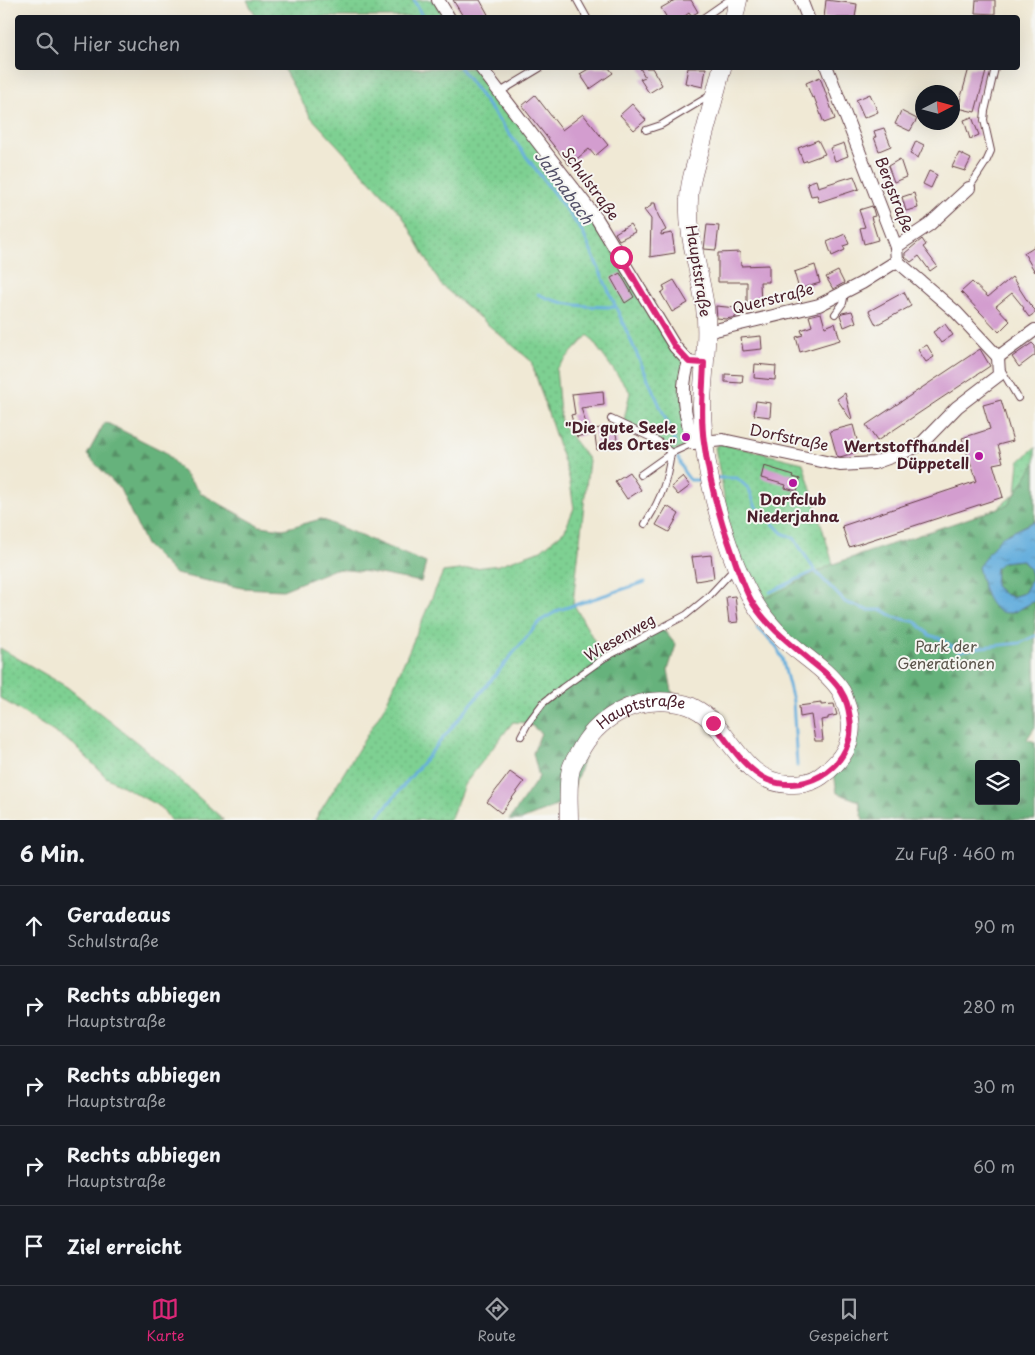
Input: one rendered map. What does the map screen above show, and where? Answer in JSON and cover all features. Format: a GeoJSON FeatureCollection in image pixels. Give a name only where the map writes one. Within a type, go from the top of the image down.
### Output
{"type":"FeatureCollection","features":[{"type":"Feature","properties":{"kind":"street"},"geometry":{"type":"LineString","coordinates":[[438,0],[447,15]]}},
{"type":"Feature","properties":{"kind":"street"},"geometry":{"type":"LineString","coordinates":[[735,15],[738,0]]}},
{"type":"Feature","properties":{"kind":"street"},"geometry":{"type":"LineString","coordinates":[[801,0],[807,15]]}},
{"type":"Feature","properties":{"kind":"street","name":"Schulstraße"},"geometry":{"type":"LineString","coordinates":[[484,70],[597,218],[675,347],[696,363]]}},
{"type":"Feature","properties":{"kind":"street","name":"Hauptstraße"},"geometry":{"type":"LineString","coordinates":[[569,820],[571,769],[582,746],[594,729],[605,720],[630,707],[645,702],[660,700],[686,704],[695,708],[713,723],[738,755],[756,773],[780,784],[800,784],[814,780],[833,768],[845,751],[851,735],[850,717],[842,692],[824,673],[778,634],[754,604],[736,566],[720,521],[711,478],[698,442],[696,363],[706,332],[705,308],[690,234],[688,199],[722,70]]}},
{"type":"Feature","properties":{"kind":"street","name":"Bergstraße"},"geometry":{"type":"LineString","coordinates":[[828,70],[896,247],[897,262]]}},
{"type":"Feature","properties":{"kind":"street"},"geometry":{"type":"LineString","coordinates":[[896,247],[929,225],[968,188]]}},
{"type":"Feature","properties":{"kind":"street"},"geometry":{"type":"LineString","coordinates":[[897,262],[956,312],[998,361],[1035,330]]}},
{"type":"Feature","properties":{"kind":"street","name":"Querstraße"},"geometry":{"type":"LineString","coordinates":[[706,332],[819,305],[846,292],[897,262]]}},
{"type":"Feature","properties":{"kind":"street","name":"Dorfstraße"},"geometry":{"type":"LineString","coordinates":[[698,442],[724,440],[840,465],[874,462],[920,445],[957,407],[999,375],[998,361]]}},
{"type":"Feature","properties":{"kind":"lane"},"geometry":{"type":"LineString","coordinates":[[577,0],[585,15]]}},
{"type":"Feature","properties":{"kind":"lane"},"geometry":{"type":"LineString","coordinates":[[707,15],[729,0]]}},
{"type":"Feature","properties":{"kind":"lane"},"geometry":{"type":"LineString","coordinates":[[500,92],[537,70]]}},
{"type":"Feature","properties":{"kind":"lane"},"geometry":{"type":"LineString","coordinates":[[968,188],[986,162],[991,151],[984,120],[984,111],[995,70]]}},
{"type":"Feature","properties":{"kind":"lane"},"geometry":{"type":"LineString","coordinates":[[646,130],[660,125],[716,92]]}},
{"type":"Feature","properties":{"kind":"lane"},"geometry":{"type":"LineString","coordinates":[[835,314],[843,303],[846,292]]}},
{"type":"Feature","properties":{"kind":"lane"},"geometry":{"type":"LineString","coordinates":[[998,361],[1018,398]]}},
{"type":"Feature","properties":{"kind":"lane"},"geometry":{"type":"LineString","coordinates":[[611,419],[658,441],[671,453]]}},
{"type":"Feature","properties":{"kind":"lane"},"geometry":{"type":"LineString","coordinates":[[640,475],[671,453],[698,442]]}},
{"type":"Feature","properties":{"kind":"lane"},"geometry":{"type":"LineString","coordinates":[[645,524],[658,502],[668,477],[671,453]]}},
{"type":"Feature","properties":{"kind":"lane","name":"Wiesenweg"},"geometry":{"type":"LineString","coordinates":[[521,736],[543,703],[604,658],[686,615],[708,597],[736,566]]}},
{"type":"Feature","properties":{"kind":"green space"},"geometry":{"type":"Polygon","coordinates":[[[247,0],[438,0],[448,15],[255,15],[247,0]]]}},
{"type":"Feature","properties":{"kind":"green space"},"geometry":{"type":"Polygon","coordinates":[[[284,70],[483,70],[546,151],[689,362],[684,376],[693,443],[671,453],[658,441],[623,425],[630,392],[588,335],[556,369],[561,423],[589,460],[573,603],[604,658],[528,723],[513,722],[464,785],[450,820],[315,820],[386,704],[443,572],[499,565],[541,550],[565,530],[574,508],[569,477],[531,361],[441,285],[402,215],[310,116],[284,70]]]}},
{"type":"Feature","properties":{"kind":"green space"},"geometry":{"type":"Polygon","coordinates":[[[105,422],[165,452],[202,494],[260,526],[283,529],[321,519],[426,563],[421,582],[369,572],[335,569],[283,590],[242,588],[175,574],[146,545],[120,489],[87,455],[105,422]]]}},
{"type":"Feature","properties":{"kind":"green space","name":"Park der Generationen"},"geometry":{"type":"Polygon","coordinates":[[[720,443],[803,463],[833,564],[909,574],[957,542],[1016,493],[1019,462],[1035,447],[1035,725],[758,602],[731,535],[715,447],[720,443]]]}},
{"type":"Feature","properties":{"kind":"green space","name":"Park der Generationen"},"geometry":{"type":"Polygon","coordinates":[[[1035,463],[1035,521],[1000,538],[978,568],[1011,613],[1035,601],[1035,727],[1027,739],[1035,742],[1035,820],[863,820],[859,801],[837,793],[834,773],[856,716],[758,602],[833,564],[1008,505],[1035,463]]]}},
{"type":"Feature","properties":{"kind":"green space"},"geometry":{"type":"Polygon","coordinates":[[[1022,560],[1029,568],[1032,579],[1024,593],[1012,597],[1004,594],[995,586],[996,568],[1002,562],[1022,560]]]}},
{"type":"Feature","properties":{"kind":"green space"},"geometry":{"type":"Polygon","coordinates":[[[662,628],[676,645],[668,670],[674,702],[660,700],[594,729],[569,801],[521,820],[509,820],[539,777],[533,753],[541,733],[528,723],[543,703],[604,658],[662,628]]]}},
{"type":"Feature","properties":{"kind":"green space"},"geometry":{"type":"Polygon","coordinates":[[[0,648],[67,687],[140,745],[224,820],[170,820],[162,808],[106,777],[73,744],[0,698],[0,648]]]}},
{"type":"Feature","properties":{"kind":"water"},"geometry":{"type":"Polygon","coordinates":[[[1035,521],[1035,601],[1010,613],[996,609],[991,603],[984,589],[978,567],[1000,538],[1035,521]],[[1022,560],[1002,562],[996,568],[995,586],[1004,594],[1012,597],[1024,593],[1032,579],[1029,568],[1022,560]]]}},
{"type":"Feature","properties":{"kind":"building"},"geometry":{"type":"Polygon","coordinates":[[[453,0],[480,0],[488,15],[462,15],[453,0]]]}},
{"type":"Feature","properties":{"kind":"building"},"geometry":{"type":"Polygon","coordinates":[[[675,0],[691,0],[698,12],[693,15],[689,13],[686,15],[665,15],[661,8],[675,0]]]}},
{"type":"Feature","properties":{"kind":"building"},"geometry":{"type":"Polygon","coordinates":[[[826,0],[857,4],[855,15],[824,15],[826,0]]]}},
{"type":"Feature","properties":{"kind":"building"},"geometry":{"type":"Polygon","coordinates":[[[976,0],[995,0],[995,14],[975,13],[976,0]]]}},
{"type":"Feature","properties":{"kind":"building"},"geometry":{"type":"Polygon","coordinates":[[[587,70],[611,70],[613,73],[590,89],[580,74],[587,70]]]}},
{"type":"Feature","properties":{"kind":"building"},"geometry":{"type":"Polygon","coordinates":[[[641,70],[653,70],[662,85],[649,93],[640,79],[645,77],[641,70]]]}},
{"type":"Feature","properties":{"kind":"building"},"geometry":{"type":"Polygon","coordinates":[[[688,70],[706,70],[703,87],[685,83],[688,70]]]}},
{"type":"Feature","properties":{"kind":"building"},"geometry":{"type":"Polygon","coordinates":[[[968,70],[986,70],[975,112],[960,108],[960,101],[968,70]]]}},
{"type":"Feature","properties":{"kind":"building"},"geometry":{"type":"Polygon","coordinates":[[[820,77],[835,119],[824,123],[814,97],[812,98],[806,83],[820,77]]]}},
{"type":"Feature","properties":{"kind":"building"},"geometry":{"type":"Polygon","coordinates":[[[870,94],[878,112],[864,118],[856,100],[870,94]]]}},
{"type":"Feature","properties":{"kind":"building"},"geometry":{"type":"Polygon","coordinates":[[[535,95],[562,130],[583,114],[608,145],[595,156],[589,149],[569,165],[522,106],[535,95]]]}},
{"type":"Feature","properties":{"kind":"building"},"geometry":{"type":"Polygon","coordinates":[[[632,104],[646,120],[634,130],[620,115],[632,104]]]}},
{"type":"Feature","properties":{"kind":"building"},"geometry":{"type":"Polygon","coordinates":[[[901,111],[915,118],[915,122],[910,131],[895,124],[901,111]]]}},
{"type":"Feature","properties":{"kind":"building"},"geometry":{"type":"Polygon","coordinates":[[[972,117],[979,135],[970,139],[964,120],[972,117]]]}},
{"type":"Feature","properties":{"kind":"building"},"geometry":{"type":"Polygon","coordinates":[[[884,128],[891,146],[879,151],[874,131],[884,128]]]}},
{"type":"Feature","properties":{"kind":"building"},"geometry":{"type":"Polygon","coordinates":[[[818,140],[825,154],[803,162],[798,148],[818,140]]]}},
{"type":"Feature","properties":{"kind":"building"},"geometry":{"type":"Polygon","coordinates":[[[916,141],[924,145],[918,158],[910,154],[916,141]]]}},
{"type":"Feature","properties":{"kind":"building"},"geometry":{"type":"Polygon","coordinates":[[[844,143],[848,156],[835,161],[830,148],[844,143]]]}},
{"type":"Feature","properties":{"kind":"building"},"geometry":{"type":"Polygon","coordinates":[[[959,153],[971,159],[965,171],[952,167],[959,153]]]}},
{"type":"Feature","properties":{"kind":"building"},"geometry":{"type":"Polygon","coordinates":[[[900,159],[906,177],[894,182],[888,166],[900,159]]]}},
{"type":"Feature","properties":{"kind":"building"},"geometry":{"type":"Polygon","coordinates":[[[929,171],[937,175],[931,188],[923,184],[929,171]]]}},
{"type":"Feature","properties":{"kind":"building"},"geometry":{"type":"Polygon","coordinates":[[[854,176],[859,189],[819,202],[817,195],[811,196],[807,183],[816,180],[818,187],[854,176]]]}},
{"type":"Feature","properties":{"kind":"building"},"geometry":{"type":"Polygon","coordinates":[[[914,193],[918,208],[906,211],[902,197],[914,193]]]}},
{"type":"Feature","properties":{"kind":"building"},"geometry":{"type":"Polygon","coordinates":[[[651,203],[655,203],[658,215],[666,230],[661,235],[672,233],[675,253],[650,257],[651,219],[644,210],[651,206],[651,203]]]}},
{"type":"Feature","properties":{"kind":"building"},"geometry":{"type":"Polygon","coordinates":[[[872,206],[875,216],[871,217],[878,240],[864,244],[860,228],[865,227],[859,210],[872,206]]]}},
{"type":"Feature","properties":{"kind":"building"},"geometry":{"type":"Polygon","coordinates":[[[630,224],[635,232],[619,240],[615,233],[630,224]]]}},
{"type":"Feature","properties":{"kind":"building"},"geometry":{"type":"Polygon","coordinates":[[[707,225],[719,226],[716,250],[704,249],[707,225]]]}},
{"type":"Feature","properties":{"kind":"building"},"geometry":{"type":"Polygon","coordinates":[[[845,234],[849,244],[843,246],[845,250],[832,256],[827,242],[845,234]]]}},
{"type":"Feature","properties":{"kind":"building"},"geometry":{"type":"Polygon","coordinates":[[[922,239],[926,245],[923,247],[937,266],[930,271],[919,256],[911,262],[905,257],[905,253],[922,239]]]}},
{"type":"Feature","properties":{"kind":"building"},"geometry":{"type":"Polygon","coordinates":[[[1035,246],[1035,272],[1024,253],[1035,246]]]}},
{"type":"Feature","properties":{"kind":"building"},"geometry":{"type":"Polygon","coordinates":[[[740,252],[741,266],[769,265],[769,282],[760,282],[761,305],[747,305],[747,282],[718,282],[718,253],[740,252]]]}},
{"type":"Feature","properties":{"kind":"building"},"geometry":{"type":"Polygon","coordinates":[[[815,265],[820,283],[799,289],[794,272],[815,265]]]}},
{"type":"Feature","properties":{"kind":"building"},"geometry":{"type":"Polygon","coordinates":[[[838,271],[844,283],[833,289],[826,277],[838,271]]]}},
{"type":"Feature","properties":{"kind":"building"},"geometry":{"type":"Polygon","coordinates":[[[620,273],[634,297],[625,303],[611,278],[620,273]]]}},
{"type":"Feature","properties":{"kind":"building"},"geometry":{"type":"Polygon","coordinates":[[[1012,277],[1035,310],[1035,313],[1029,317],[1012,293],[996,306],[1010,321],[999,332],[961,292],[972,282],[988,297],[1012,277]]]}},
{"type":"Feature","properties":{"kind":"building"},"geometry":{"type":"Polygon","coordinates":[[[674,280],[688,303],[672,312],[661,293],[665,290],[663,286],[674,280]]]}},
{"type":"Feature","properties":{"kind":"building"},"geometry":{"type":"Polygon","coordinates":[[[904,292],[911,306],[876,325],[869,311],[904,292]]]}},
{"type":"Feature","properties":{"kind":"building"},"geometry":{"type":"Polygon","coordinates":[[[716,306],[737,308],[736,317],[717,318],[716,306]]]}},
{"type":"Feature","properties":{"kind":"building"},"geometry":{"type":"Polygon","coordinates":[[[852,311],[856,322],[844,327],[840,315],[852,311]]]}},
{"type":"Feature","properties":{"kind":"building"},"geometry":{"type":"Polygon","coordinates":[[[821,313],[825,327],[835,323],[840,340],[800,352],[796,337],[803,335],[801,330],[812,326],[809,316],[821,313]]]}},
{"type":"Feature","properties":{"kind":"building"},"geometry":{"type":"Polygon","coordinates":[[[945,324],[953,335],[941,343],[933,332],[945,324]]]}},
{"type":"Feature","properties":{"kind":"building"},"geometry":{"type":"Polygon","coordinates":[[[761,336],[762,349],[743,351],[741,338],[761,336]]]}},
{"type":"Feature","properties":{"kind":"building"},"geometry":{"type":"Polygon","coordinates":[[[1032,343],[1035,346],[1035,355],[1019,367],[1012,357],[1032,343]]]}},
{"type":"Feature","properties":{"kind":"building"},"geometry":{"type":"Polygon","coordinates":[[[927,345],[934,357],[926,362],[918,350],[927,345]]]}},
{"type":"Feature","properties":{"kind":"building"},"geometry":{"type":"Polygon","coordinates":[[[980,349],[990,366],[877,441],[866,425],[980,349]]]}},
{"type":"Feature","properties":{"kind":"building"},"geometry":{"type":"Polygon","coordinates":[[[755,364],[776,366],[775,380],[754,378],[755,364]]]}},
{"type":"Feature","properties":{"kind":"building"},"geometry":{"type":"Polygon","coordinates":[[[725,374],[743,375],[742,383],[725,382],[725,374]]]}},
{"type":"Feature","properties":{"kind":"building"},"geometry":{"type":"Polygon","coordinates":[[[603,391],[604,405],[581,408],[589,433],[577,437],[571,415],[575,414],[572,394],[603,391]]]}},
{"type":"Feature","properties":{"kind":"building"},"geometry":{"type":"Polygon","coordinates":[[[845,393],[852,419],[851,420],[837,399],[845,393]]]}},
{"type":"Feature","properties":{"kind":"building"},"geometry":{"type":"Polygon","coordinates":[[[1001,400],[1013,441],[998,445],[1003,462],[993,464],[1003,497],[849,547],[842,526],[977,481],[962,438],[990,429],[983,405],[1001,400]]]}},
{"type":"Feature","properties":{"kind":"building"},"geometry":{"type":"Polygon","coordinates":[[[756,401],[771,403],[770,417],[754,415],[756,401]]]}},
{"type":"Feature","properties":{"kind":"building"},"geometry":{"type":"Polygon","coordinates":[[[853,425],[860,451],[840,457],[837,456],[830,431],[853,425]]]}},
{"type":"Feature","properties":{"kind":"building"},"geometry":{"type":"Polygon","coordinates":[[[615,426],[618,447],[597,450],[594,429],[615,426]]]}},
{"type":"Feature","properties":{"kind":"building"},"geometry":{"type":"Polygon","coordinates":[[[764,466],[794,475],[793,477],[800,479],[797,491],[785,488],[786,485],[761,478],[764,466]]]}},
{"type":"Feature","properties":{"kind":"building"},"geometry":{"type":"Polygon","coordinates":[[[629,472],[641,490],[627,499],[615,481],[629,472]]]}},
{"type":"Feature","properties":{"kind":"building"},"geometry":{"type":"Polygon","coordinates":[[[683,477],[690,486],[678,495],[671,487],[683,477]]]}},
{"type":"Feature","properties":{"kind":"building"},"geometry":{"type":"Polygon","coordinates":[[[667,506],[679,514],[669,532],[656,525],[667,506]]]}},
{"type":"Feature","properties":{"kind":"building"},"geometry":{"type":"Polygon","coordinates":[[[711,555],[714,578],[696,581],[692,557],[711,555]]]}},
{"type":"Feature","properties":{"kind":"building"},"geometry":{"type":"Polygon","coordinates":[[[735,596],[738,622],[729,623],[726,597],[735,596]]]}},
{"type":"Feature","properties":{"kind":"building"},"geometry":{"type":"Polygon","coordinates":[[[821,703],[821,705],[834,704],[837,715],[821,720],[823,741],[815,741],[811,715],[800,717],[799,706],[821,703]]]}},
{"type":"Feature","properties":{"kind":"building"},"geometry":{"type":"Polygon","coordinates":[[[510,772],[524,782],[501,813],[487,802],[510,772]]]}},
{"type":"Feature","properties":{"kind":"waterway","name":"Jahnabach"},"geometry":{"type":"LineString","coordinates":[[414,0],[422,15]]}},
{"type":"Feature","properties":{"kind":"waterway","name":"Jahnabach"},"geometry":{"type":"LineString","coordinates":[[461,70],[582,231],[672,433],[675,444]]}},
{"type":"Feature","properties":{"kind":"waterway"},"geometry":{"type":"LineString","coordinates":[[538,294],[566,303],[616,307]]}},
{"type":"Feature","properties":{"kind":"waterway"},"geometry":{"type":"LineString","coordinates":[[678,458],[690,480],[704,480]]}},
{"type":"Feature","properties":{"kind":"waterway"},"geometry":{"type":"LineString","coordinates":[[715,478],[737,478],[749,489],[755,505],[782,533],[794,538],[815,571],[845,602],[867,610],[883,610],[894,617],[916,622],[929,635],[939,638],[960,651],[1020,643],[1035,636]]}},
{"type":"Feature","properties":{"kind":"waterway"},"geometry":{"type":"LineString","coordinates":[[770,592],[815,571]]}},
{"type":"Feature","properties":{"kind":"waterway"},"geometry":{"type":"LineString","coordinates":[[375,820],[540,621],[559,610],[645,582]]}},
{"type":"Feature","properties":{"kind":"waterway"},"geometry":{"type":"LineString","coordinates":[[757,627],[776,646],[782,658],[793,701],[797,766]]}},
{"type":"Feature","properties":{"kind":"place","name":"\"Die gute Seele des Ortes\""},"geometry":{"type":"Point","coordinates":[686,437]}},
{"type":"Feature","properties":{"kind":"place","name":"Wertstoffhandel Düppetell"},"geometry":{"type":"Point","coordinates":[979,456]}},
{"type":"Feature","properties":{"kind":"place","name":"Dorfclub Niederjahna"},"geometry":{"type":"Point","coordinates":[793,483]}},
{"type":"Feature","properties":{"kind":"route"},"geometry":{"type":"LineString","coordinates":[[621,257],[675,347],[689,362],[704,363],[702,420],[709,470],[720,521],[736,566],[754,604],[778,634],[824,673],[842,692],[850,717],[851,735],[845,751],[833,768],[814,780],[800,784],[780,784],[756,773],[738,755],[713,723]]}}]}
